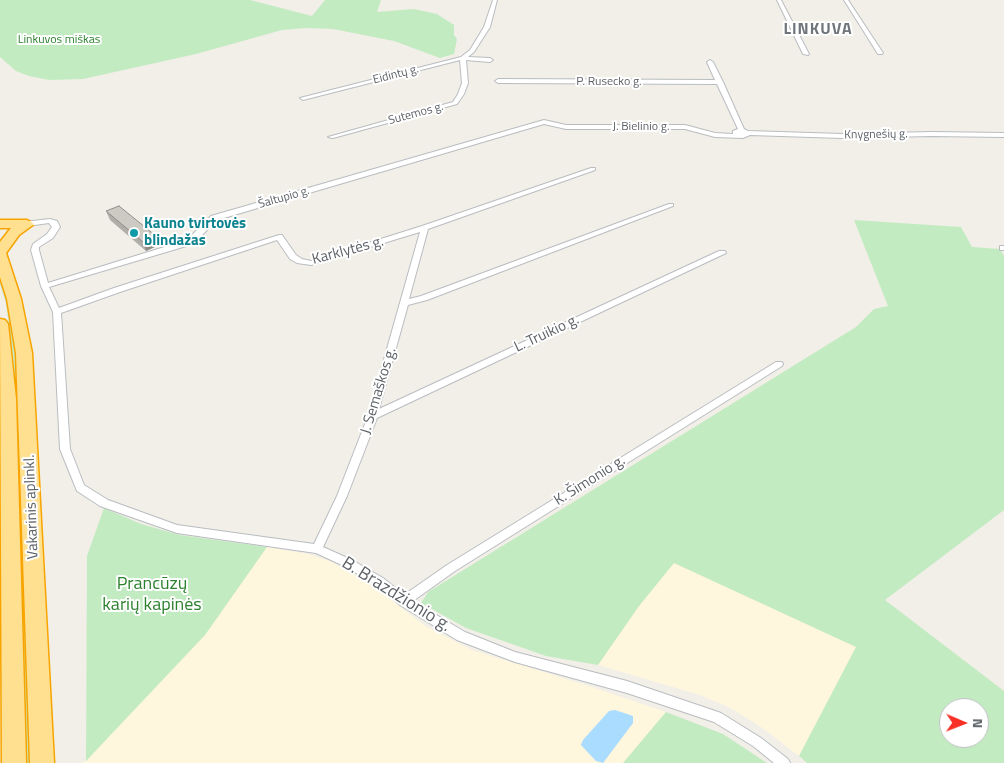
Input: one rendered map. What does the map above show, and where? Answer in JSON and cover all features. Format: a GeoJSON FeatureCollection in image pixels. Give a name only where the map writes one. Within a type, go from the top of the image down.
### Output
{"type":"FeatureCollection","features":[{"type":"Feature","properties":{"kind":"highway"},"geometry":{"type":"LineString","coordinates":[[0,224],[27,224]]}},
{"type":"Feature","properties":{"kind":"highway"},"geometry":{"type":"LineString","coordinates":[[0,252],[14,232],[27,224]]}},
{"type":"Feature","properties":{"kind":"highway","name":"Vakarinis aplinkl."},"geometry":{"type":"LineString","coordinates":[[0,252],[14,299],[24,352],[42,763]]}},
{"type":"Feature","properties":{"kind":"highway","name":"Vakarinis aplinkl."},"geometry":{"type":"LineString","coordinates":[[0,324],[8,399],[14,763]]}},
{"type":"Feature","properties":{"kind":"street"},"geometry":{"type":"LineString","coordinates":[[463,58],[472,51],[487,27],[495,0]]}},
{"type":"Feature","properties":{"kind":"street"},"geometry":{"type":"LineString","coordinates":[[779,0],[806,54]]}},
{"type":"Feature","properties":{"kind":"street"},"geometry":{"type":"LineString","coordinates":[[846,0],[880,53]]}},
{"type":"Feature","properties":{"kind":"street","name":"Eidintų g."},"geometry":{"type":"LineString","coordinates":[[302,98],[463,58],[490,60]]}},
{"type":"Feature","properties":{"kind":"street","name":"Sutemos g."},"geometry":{"type":"LineString","coordinates":[[331,137],[455,103],[465,83],[463,58]]}},
{"type":"Feature","properties":{"kind":"street"},"geometry":{"type":"LineString","coordinates":[[710,62],[720,82],[739,132]]}},
{"type":"Feature","properties":{"kind":"street","name":"P. Rusecko g."},"geometry":{"type":"LineString","coordinates":[[498,81],[720,82]]}},
{"type":"Feature","properties":{"kind":"street","name":"J. Bielinio g."},"geometry":{"type":"LineString","coordinates":[[544,122],[566,127],[684,127],[716,135],[739,132]]}},
{"type":"Feature","properties":{"kind":"street","name":"Šaltupio g."},"geometry":{"type":"LineString","coordinates":[[45,286],[190,242],[214,218],[544,122]]}},
{"type":"Feature","properties":{"kind":"street","name":"Knygnešių g."},"geometry":{"type":"LineString","coordinates":[[739,132],[745,136],[748,133],[842,136],[1004,135]]}},
{"type":"Feature","properties":{"kind":"street","name":"Karklytės g."},"geometry":{"type":"LineString","coordinates":[[57,312],[279,237],[293,257],[300,261],[311,263],[425,228],[593,169]]}},
{"type":"Feature","properties":{"kind":"street"},"geometry":{"type":"LineString","coordinates":[[405,303],[424,298],[671,204]]}},
{"type":"Feature","properties":{"kind":"street"},"geometry":{"type":"LineString","coordinates":[[27,224],[50,221],[56,227],[50,236],[36,246],[35,250],[45,286]]}},
{"type":"Feature","properties":{"kind":"street","name":"J. Semaškos g."},"geometry":{"type":"LineString","coordinates":[[317,549],[342,496],[373,416],[425,228]]}},
{"type":"Feature","properties":{"kind":"street","name":"L. Truikio g."},"geometry":{"type":"LineString","coordinates":[[373,416],[722,253]]}},
{"type":"Feature","properties":{"kind":"street","name":"B. Brazdžionio g."},"geometry":{"type":"LineString","coordinates":[[45,286],[57,312],[65,449],[80,488],[104,503],[178,529],[317,549],[348,563],[379,581],[404,601],[461,636],[490,648],[548,667],[627,687],[717,717],[757,742],[784,763]]}},
{"type":"Feature","properties":{"kind":"street","name":"K. Šimonio g."},"geometry":{"type":"LineString","coordinates":[[404,601],[451,568],[779,364]]}},
{"type":"Feature","properties":{"kind":"shaded area"},"geometry":{"type":"Polygon","coordinates":[[[267,547],[308,554],[332,562],[372,585],[425,626],[472,650],[666,712],[623,763],[81,763],[86,761],[205,635],[267,547]]]}},
{"type":"Feature","properties":{"kind":"shaded area"},"geometry":{"type":"Polygon","coordinates":[[[674,563],[856,647],[799,756],[757,724],[728,707],[700,695],[598,665],[639,606],[674,563]]]}},
{"type":"Feature","properties":{"kind":"green space","name":"Linkuvos miškas"},"geometry":{"type":"Polygon","coordinates":[[[0,0],[250,0],[312,16],[325,0],[381,0],[377,12],[414,9],[437,14],[454,25],[454,35],[457,39],[454,54],[440,58],[394,41],[333,29],[306,28],[282,30],[196,54],[83,79],[49,80],[16,71],[0,57],[0,0]]]}},
{"type":"Feature","properties":{"kind":"green space"},"geometry":{"type":"Polygon","coordinates":[[[854,220],[961,227],[972,247],[1000,249],[1004,256],[1004,510],[885,600],[1004,691],[1004,763],[807,763],[799,756],[856,647],[674,563],[639,606],[598,665],[546,656],[466,628],[421,603],[428,592],[856,327],[874,309],[888,306],[854,220]]]}},
{"type":"Feature","properties":{"kind":"green space"},"geometry":{"type":"Polygon","coordinates":[[[0,271],[9,302],[19,355],[33,763],[25,763],[18,458],[13,356],[6,303],[0,284],[0,271]]]}},
{"type":"Feature","properties":{"kind":"green space","name":"Prancūzų karių kapinės"},"geometry":{"type":"Polygon","coordinates":[[[104,508],[141,524],[180,535],[267,547],[205,635],[86,761],[87,556],[104,508]]]}},
{"type":"Feature","properties":{"kind":"green space"},"geometry":{"type":"Polygon","coordinates":[[[666,712],[723,734],[767,763],[623,763],[666,712]]]}},
{"type":"Feature","properties":{"kind":"water"},"geometry":{"type":"Polygon","coordinates":[[[615,710],[633,716],[633,723],[603,763],[596,761],[581,745],[583,740],[609,711],[615,710]]]}},
{"type":"Feature","properties":{"kind":"building"},"geometry":{"type":"Polygon","coordinates":[[[119,206],[156,236],[143,242],[106,211],[119,206]]]}},
{"type":"Feature","properties":{"kind":"place","name":"Kauno tvirtovės blindažas"},"geometry":{"type":"Point","coordinates":[134,233]}},
{"type":"Feature","properties":{"kind":"district","name":"LINKUVA"},"geometry":{"type":"Point","coordinates":[818,30]}}]}
